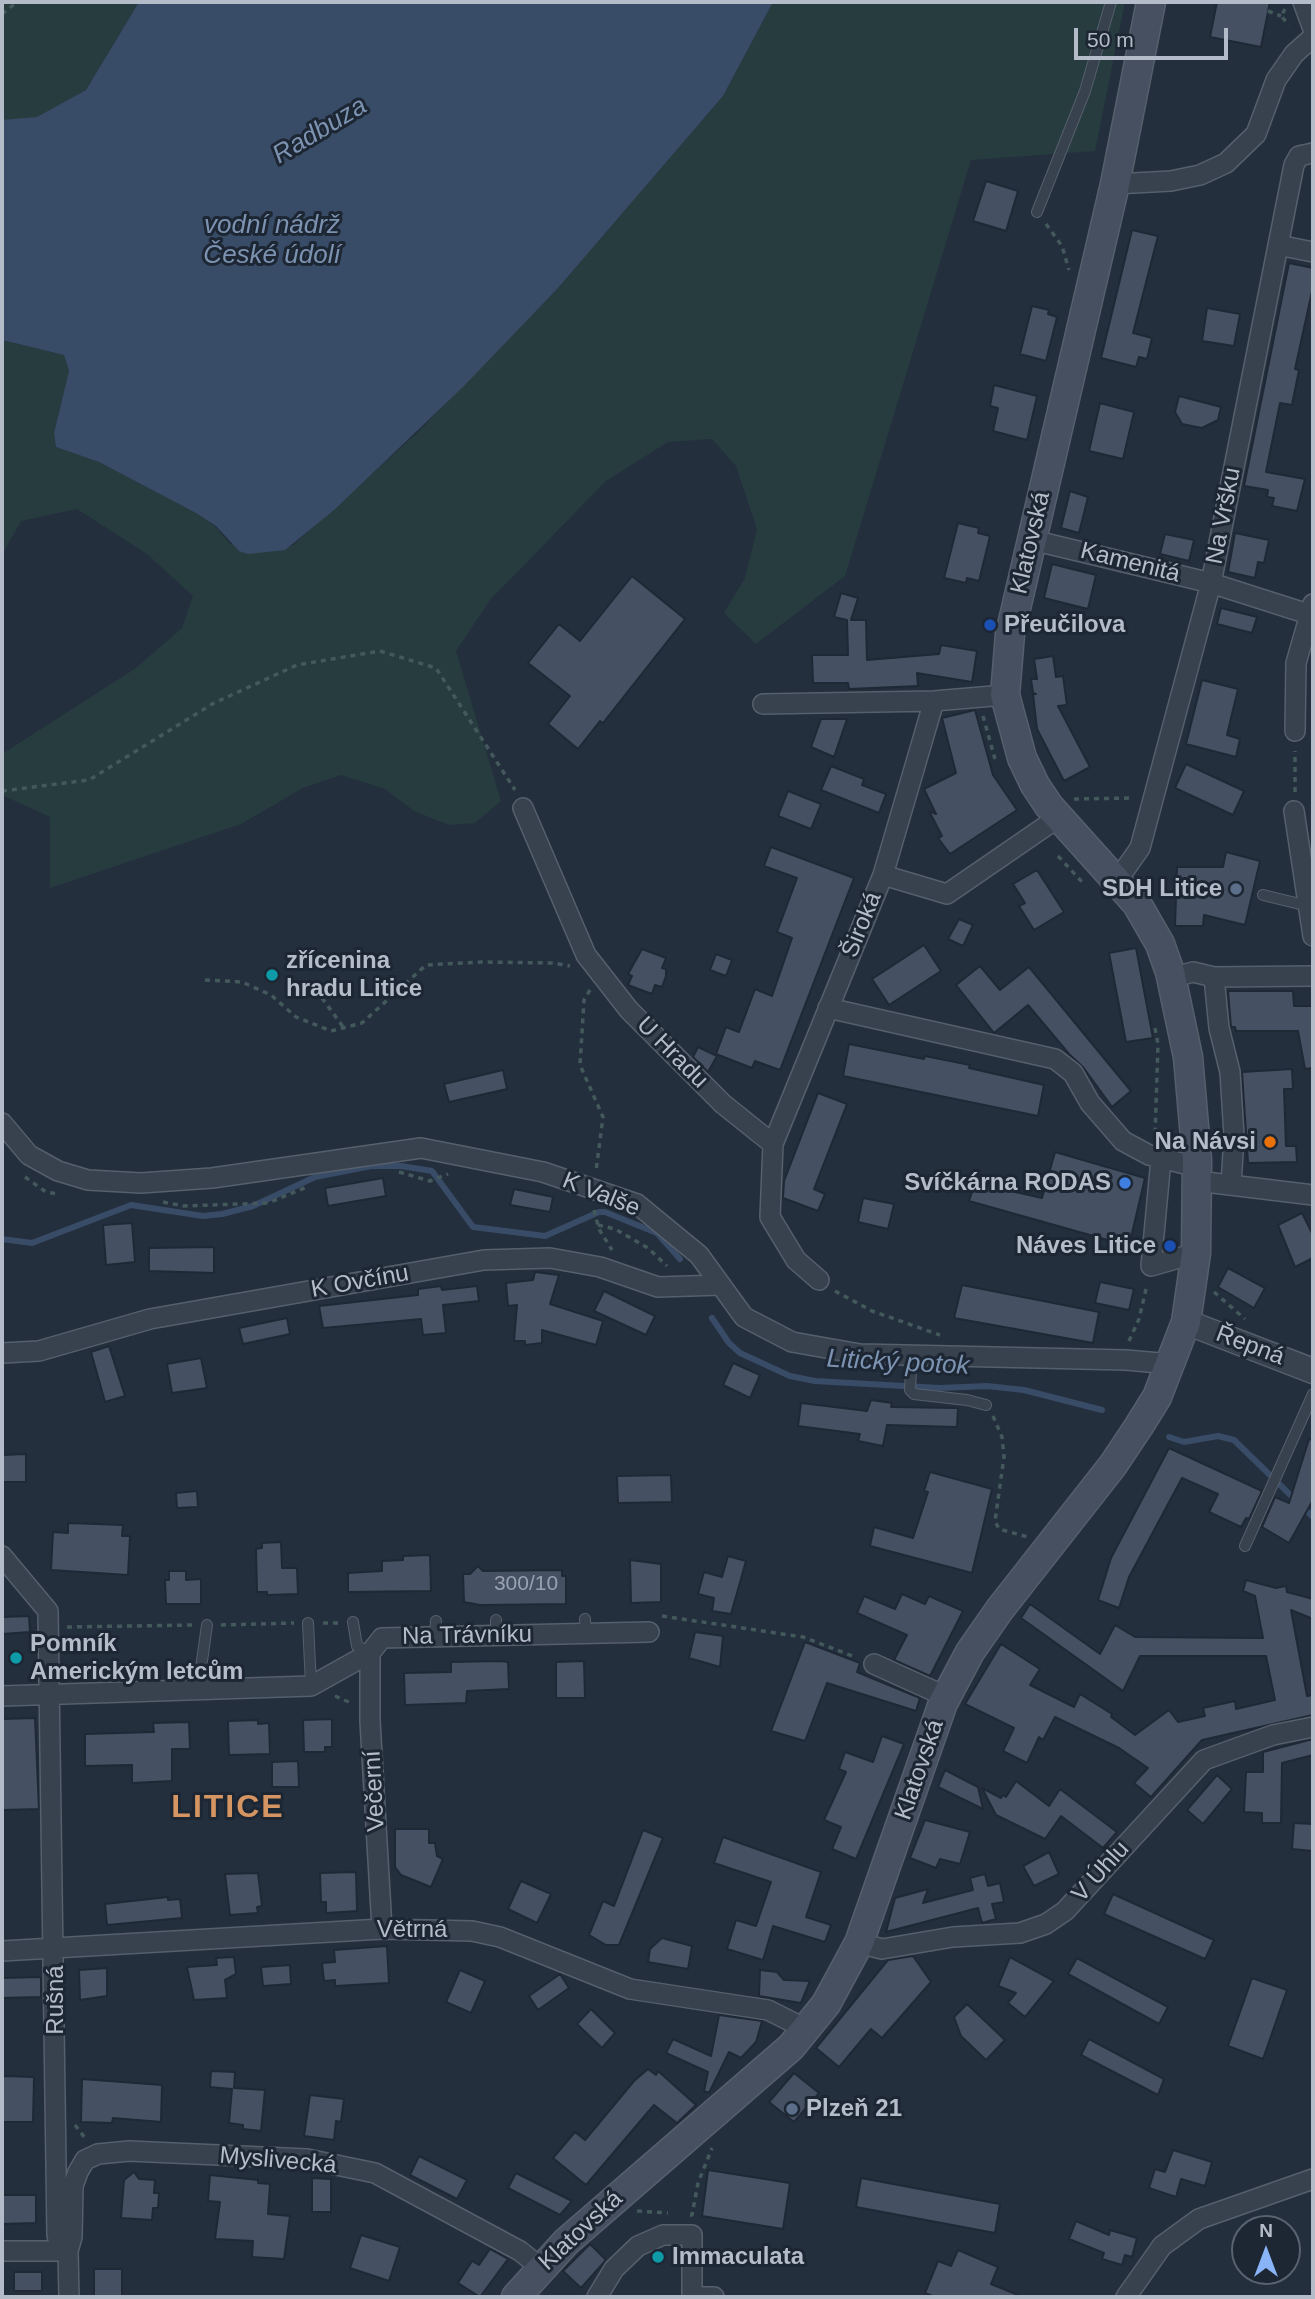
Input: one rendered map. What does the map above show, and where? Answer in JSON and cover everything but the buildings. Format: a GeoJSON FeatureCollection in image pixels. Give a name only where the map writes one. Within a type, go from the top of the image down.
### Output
{"type":"FeatureCollection","features":[{"type":"Feature","properties":{"kind":"main road","name":"Klatovská"},"geometry":{"type":"LineString","coordinates":[[516,2297],[540,2267],[592,2219],[791,2047],[843,1977],[859,1943],[947,1696],[971,1652],[1000,1609],[1133,1436],[1157,1397],[1185,1322],[1196,1253],[1197,1174],[1188,1057],[1171,978],[1150,926],[1137,904],[1116,881],[1062,808],[1035,785],[1022,758],[1005,695],[1010,634],[1115,184],[1151,2]]}},
{"type":"Feature","properties":{"kind":"street"},"geometry":{"type":"LineString","coordinates":[[1303,2],[1313,29]]}},
{"type":"Feature","properties":{"kind":"street"},"geometry":{"type":"LineString","coordinates":[[1115,184],[1171,181],[1200,175],[1226,163],[1256,134],[1276,80],[1294,54],[1313,37]]}},
{"type":"Feature","properties":{"kind":"street","name":"Na Vršku"},"geometry":{"type":"LineString","coordinates":[[1116,881],[1140,848],[1211,583],[1294,165],[1299,156],[1313,153]]}},
{"type":"Feature","properties":{"kind":"street"},"geometry":{"type":"LineString","coordinates":[[1278,244],[1313,253]]}},
{"type":"Feature","properties":{"kind":"street","name":"Kamenitá"},"geometry":{"type":"LineString","coordinates":[[1032,540],[1311,609]]}},
{"type":"Feature","properties":{"kind":"street"},"geometry":{"type":"LineString","coordinates":[[1295,731],[1296,663],[1311,609]]}},
{"type":"Feature","properties":{"kind":"street"},"geometry":{"type":"LineString","coordinates":[[762,704],[934,701],[1005,695]]}},
{"type":"Feature","properties":{"kind":"street","name":"Široká"},"geometry":{"type":"LineString","coordinates":[[773,1144],[883,875],[934,701]]}},
{"type":"Feature","properties":{"kind":"street","name":"U Hradu"},"geometry":{"type":"LineString","coordinates":[[520,801],[586,955],[629,1010],[723,1104],[773,1144]]}},
{"type":"Feature","properties":{"kind":"street"},"geometry":{"type":"LineString","coordinates":[[883,875],[947,894],[1062,808]]}},
{"type":"Feature","properties":{"kind":"street"},"geometry":{"type":"LineString","coordinates":[[1294,811],[1313,936]]}},
{"type":"Feature","properties":{"kind":"street"},"geometry":{"type":"LineString","coordinates":[[1171,978],[1193,972],[1214,976],[1313,976]]}},
{"type":"Feature","properties":{"kind":"street"},"geometry":{"type":"LineString","coordinates":[[1214,976],[1219,1028],[1230,1072],[1234,1136],[1231,1185]]}},
{"type":"Feature","properties":{"kind":"street"},"geometry":{"type":"LineString","coordinates":[[828,1008],[1055,1059],[1073,1073],[1090,1103],[1123,1141],[1197,1174],[1231,1185],[1313,1195]]}},
{"type":"Feature","properties":{"kind":"street","name":"K Valše"},"geometry":{"type":"LineString","coordinates":[[2,1123],[29,1155],[58,1171],[88,1180],[141,1183],[212,1178],[421,1148],[543,1172],[637,1204],[699,1255],[744,1317],[792,1342],[911,1364],[950,1356],[1126,1360],[1171,1364]]}},
{"type":"Feature","properties":{"kind":"street"},"geometry":{"type":"LineString","coordinates":[[773,1144],[770,1216],[796,1260],[819,1280]]}},
{"type":"Feature","properties":{"kind":"street"},"geometry":{"type":"LineString","coordinates":[[1161,1158],[1151,1266],[1196,1253]]}},
{"type":"Feature","properties":{"kind":"street","name":"K Ovčínu"},"geometry":{"type":"LineString","coordinates":[[2,1353],[39,1351],[150,1319],[484,1260],[550,1258],[600,1267],[658,1287],[691,1289],[721,1285]]}},
{"type":"Feature","properties":{"kind":"street","name":"Řepná"},"geometry":{"type":"LineString","coordinates":[[1185,1322],[1313,1371]]}},
{"type":"Feature","properties":{"kind":"street","name":"Rušná"},"geometry":{"type":"LineString","coordinates":[[2,1556],[48,1611],[55,1949],[57,2235],[65,2251],[69,2297]]}},
{"type":"Feature","properties":{"kind":"street","name":"Na Trávníku"},"geometry":{"type":"LineString","coordinates":[[2,1696],[311,1686],[370,1653],[382,1638],[435,1629],[586,1626],[649,1632]]}},
{"type":"Feature","properties":{"kind":"street","name":"Večerní"},"geometry":{"type":"LineString","coordinates":[[370,1653],[370,1711],[383,1929]]}},
{"type":"Feature","properties":{"kind":"street"},"geometry":{"type":"LineString","coordinates":[[874,1664],[947,1696]]}},
{"type":"Feature","properties":{"kind":"street","name":"V Úhlu"},"geometry":{"type":"LineString","coordinates":[[859,1943],[881,1949],[953,1937],[1020,1933],[1046,1924],[1065,1912],[1203,1760],[1273,1735],[1313,1727]]}},
{"type":"Feature","properties":{"kind":"street","name":"Větrná"},"geometry":{"type":"LineString","coordinates":[[2,1951],[383,1929],[485,1933],[619,1986],[768,2010],[806,2029]]}},
{"type":"Feature","properties":{"kind":"street","name":"Myslivecká"},"geometry":{"type":"LineString","coordinates":[[65,2251],[73,2186],[85,2160],[98,2154],[128,2151],[307,2159],[375,2173],[520,2251],[540,2267]]}},
{"type":"Feature","properties":{"kind":"street"},"geometry":{"type":"LineString","coordinates":[[1126,2297],[1162,2246],[1199,2219],[1313,2179]]}},
{"type":"Feature","properties":{"kind":"street"},"geometry":{"type":"LineString","coordinates":[[597,2297],[614,2269],[638,2246],[663,2235],[692,2235],[692,2297],[713,2297]]}},
{"type":"Feature","properties":{"kind":"street"},"geometry":{"type":"LineString","coordinates":[[2,2251],[65,2251]]}},
{"type":"Feature","properties":{"kind":"lane"},"geometry":{"type":"LineString","coordinates":[[1037,212],[1086,91],[1111,2]]}},
{"type":"Feature","properties":{"kind":"lane"},"geometry":{"type":"LineString","coordinates":[[1263,895],[1308,906]]}},
{"type":"Feature","properties":{"kind":"lane"},"geometry":{"type":"LineString","coordinates":[[911,1364],[910,1390],[926,1397],[967,1400],[986,1405]]}},
{"type":"Feature","properties":{"kind":"lane"},"geometry":{"type":"LineString","coordinates":[[1245,1546],[1313,1394]]}},
{"type":"Feature","properties":{"kind":"lane"},"geometry":{"type":"LineString","coordinates":[[353,1622],[357,1646],[370,1653]]}},
{"type":"Feature","properties":{"kind":"lane"},"geometry":{"type":"LineString","coordinates":[[309,1623],[311,1686]]}},
{"type":"Feature","properties":{"kind":"lane"},"geometry":{"type":"LineString","coordinates":[[192,1690],[201,1668],[207,1625]]}},
{"type":"Feature","properties":{"kind":"path"},"geometry":{"type":"LineString","coordinates":[[2,14],[17,2]]}},
{"type":"Feature","properties":{"kind":"path"},"geometry":{"type":"LineString","coordinates":[[1268,11],[1281,16]]}},
{"type":"Feature","properties":{"kind":"path"},"geometry":{"type":"LineString","coordinates":[[1037,212],[1062,246],[1071,279]]}},
{"type":"Feature","properties":{"kind":"path"},"geometry":{"type":"LineString","coordinates":[[2,791],[89,780],[214,703],[297,664],[380,652],[436,668],[520,801]]}},
{"type":"Feature","properties":{"kind":"path"},"geometry":{"type":"LineString","coordinates":[[1294,811],[1295,731]]}},
{"type":"Feature","properties":{"kind":"path"},"geometry":{"type":"LineString","coordinates":[[1062,808],[1153,797]]}},
{"type":"Feature","properties":{"kind":"path"},"geometry":{"type":"LineString","coordinates":[[205,980],[242,982],[271,995],[296,1017],[331,1031],[362,1023],[394,998],[426,965],[553,963],[600,973],[584,1000],[580,1053],[580,1065],[603,1117],[596,1175]]}},
{"type":"Feature","properties":{"kind":"path"},"geometry":{"type":"LineString","coordinates":[[316,990],[344,1028]]}},
{"type":"Feature","properties":{"kind":"path"},"geometry":{"type":"LineString","coordinates":[[395,1171],[430,1181],[448,1174]]}},
{"type":"Feature","properties":{"kind":"path"},"geometry":{"type":"LineString","coordinates":[[240,1202],[268,1203],[312,1184]]}},
{"type":"Feature","properties":{"kind":"path"},"geometry":{"type":"LineString","coordinates":[[593,1206],[597,1223],[609,1247]]}},
{"type":"Feature","properties":{"kind":"path"},"geometry":{"type":"LineString","coordinates":[[597,1223],[615,1229],[648,1248],[668,1268],[680,1273],[691,1289]]}},
{"type":"Feature","properties":{"kind":"path"},"geometry":{"type":"LineString","coordinates":[[1126,1360],[1126,1346],[1139,1319],[1151,1266]]}},
{"type":"Feature","properties":{"kind":"path"},"geometry":{"type":"LineString","coordinates":[[819,1280],[872,1311],[950,1339],[950,1356]]}},
{"type":"Feature","properties":{"kind":"path"},"geometry":{"type":"LineString","coordinates":[[1214,1291],[1223,1303],[1256,1323]]}},
{"type":"Feature","properties":{"kind":"path"},"geometry":{"type":"LineString","coordinates":[[986,1405],[1002,1437],[1004,1457],[995,1521],[999,1529],[1030,1538]]}},
{"type":"Feature","properties":{"kind":"path"},"geometry":{"type":"LineString","coordinates":[[1023,1548],[1036,1532]]}},
{"type":"Feature","properties":{"kind":"path"},"geometry":{"type":"LineString","coordinates":[[311,1686],[370,1711]]}},
{"type":"Feature","properties":{"kind":"path"},"geometry":{"type":"LineString","coordinates":[[625,2210],[692,2215],[698,2183],[715,2143],[720,2110]]}},
{"type":"Feature","properties":{"kind":"green space"},"geometry":{"type":"Polygon","coordinates":[[[2,2],[139,2],[86,90],[37,117],[16,121],[2,120],[2,2]]]}},
{"type":"Feature","properties":{"kind":"green space"},"geometry":{"type":"Polygon","coordinates":[[[773,2],[1125,2],[1095,151],[971,160],[845,576],[756,644],[724,613],[745,578],[757,529],[736,466],[712,439],[668,442],[606,481],[490,600],[456,651],[501,801],[475,823],[449,825],[414,811],[385,789],[341,775],[303,788],[241,824],[50,888],[50,817],[2,795],[2,754],[136,668],[182,628],[193,596],[147,554],[77,509],[21,521],[2,555],[2,340],[64,355],[69,371],[54,433],[56,447],[99,462],[196,513],[215,526],[230,544],[292,546],[416,434],[558,288],[723,96],[773,2]]]}},
{"type":"Feature","properties":{"kind":"water","name":"vodní nádrž České údolí"},"geometry":{"type":"Polygon","coordinates":[[[139,2],[773,2],[723,96],[558,288],[464,386],[334,510],[285,550],[248,554],[239,551],[216,526],[196,513],[99,462],[56,447],[54,433],[69,371],[64,355],[2,340],[2,120],[37,117],[86,90],[139,2]]]}},
{"type":"Feature","properties":{"kind":"waterway","name":"Litický potok"},"geometry":{"type":"LineString","coordinates":[[2,1239],[32,1243],[131,1205],[203,1216],[222,1214],[253,1206],[315,1177],[371,1166],[401,1166],[432,1171],[473,1227],[545,1236],[599,1212],[605,1212],[657,1233],[680,1259]]}},
{"type":"Feature","properties":{"kind":"waterway","name":"Litický potok"},"geometry":{"type":"LineString","coordinates":[[712,1318],[729,1343],[740,1353],[790,1376],[815,1381],[940,1388],[987,1386],[1024,1390],[1102,1410]]}},
{"type":"Feature","properties":{"kind":"waterway","name":"Litický potok"},"geometry":{"type":"LineString","coordinates":[[1169,1437],[1184,1442],[1218,1436],[1234,1440],[1313,1517]]}},
{"type":"Feature","properties":{"kind":"place","name":"Přeučilova"},"geometry":{"type":"Point","coordinates":[990,625]}},
{"type":"Feature","properties":{"kind":"place","name":"SDH Litice"},"geometry":{"type":"Point","coordinates":[1236,889]}},
{"type":"Feature","properties":{"kind":"place","name":"zřícenina hradu Litice"},"geometry":{"type":"Point","coordinates":[272,975]}},
{"type":"Feature","properties":{"kind":"place","name":"Na Návsi"},"geometry":{"type":"Point","coordinates":[1270,1142]}},
{"type":"Feature","properties":{"kind":"place","name":"Svíčkárna RODAS"},"geometry":{"type":"Point","coordinates":[1125,1183]}},
{"type":"Feature","properties":{"kind":"place","name":"Náves Litice"},"geometry":{"type":"Point","coordinates":[1170,1246]}},
{"type":"Feature","properties":{"kind":"place","name":"Pomník Americkým letcům"},"geometry":{"type":"Point","coordinates":[16,1658]}},
{"type":"Feature","properties":{"kind":"place","name":"Plzeň 21"},"geometry":{"type":"Point","coordinates":[792,2109]}},
{"type":"Feature","properties":{"kind":"place","name":"Immaculata"},"geometry":{"type":"Point","coordinates":[658,2257]}},
{"type":"Feature","properties":{"kind":"district","name":"LITICE"},"geometry":{"type":"Point","coordinates":[228,1808]}},
{"type":"Feature","properties":{"kind":"water label","name":"Radbuza"},"geometry":{"type":"Point","coordinates":[320,131]}}]}
